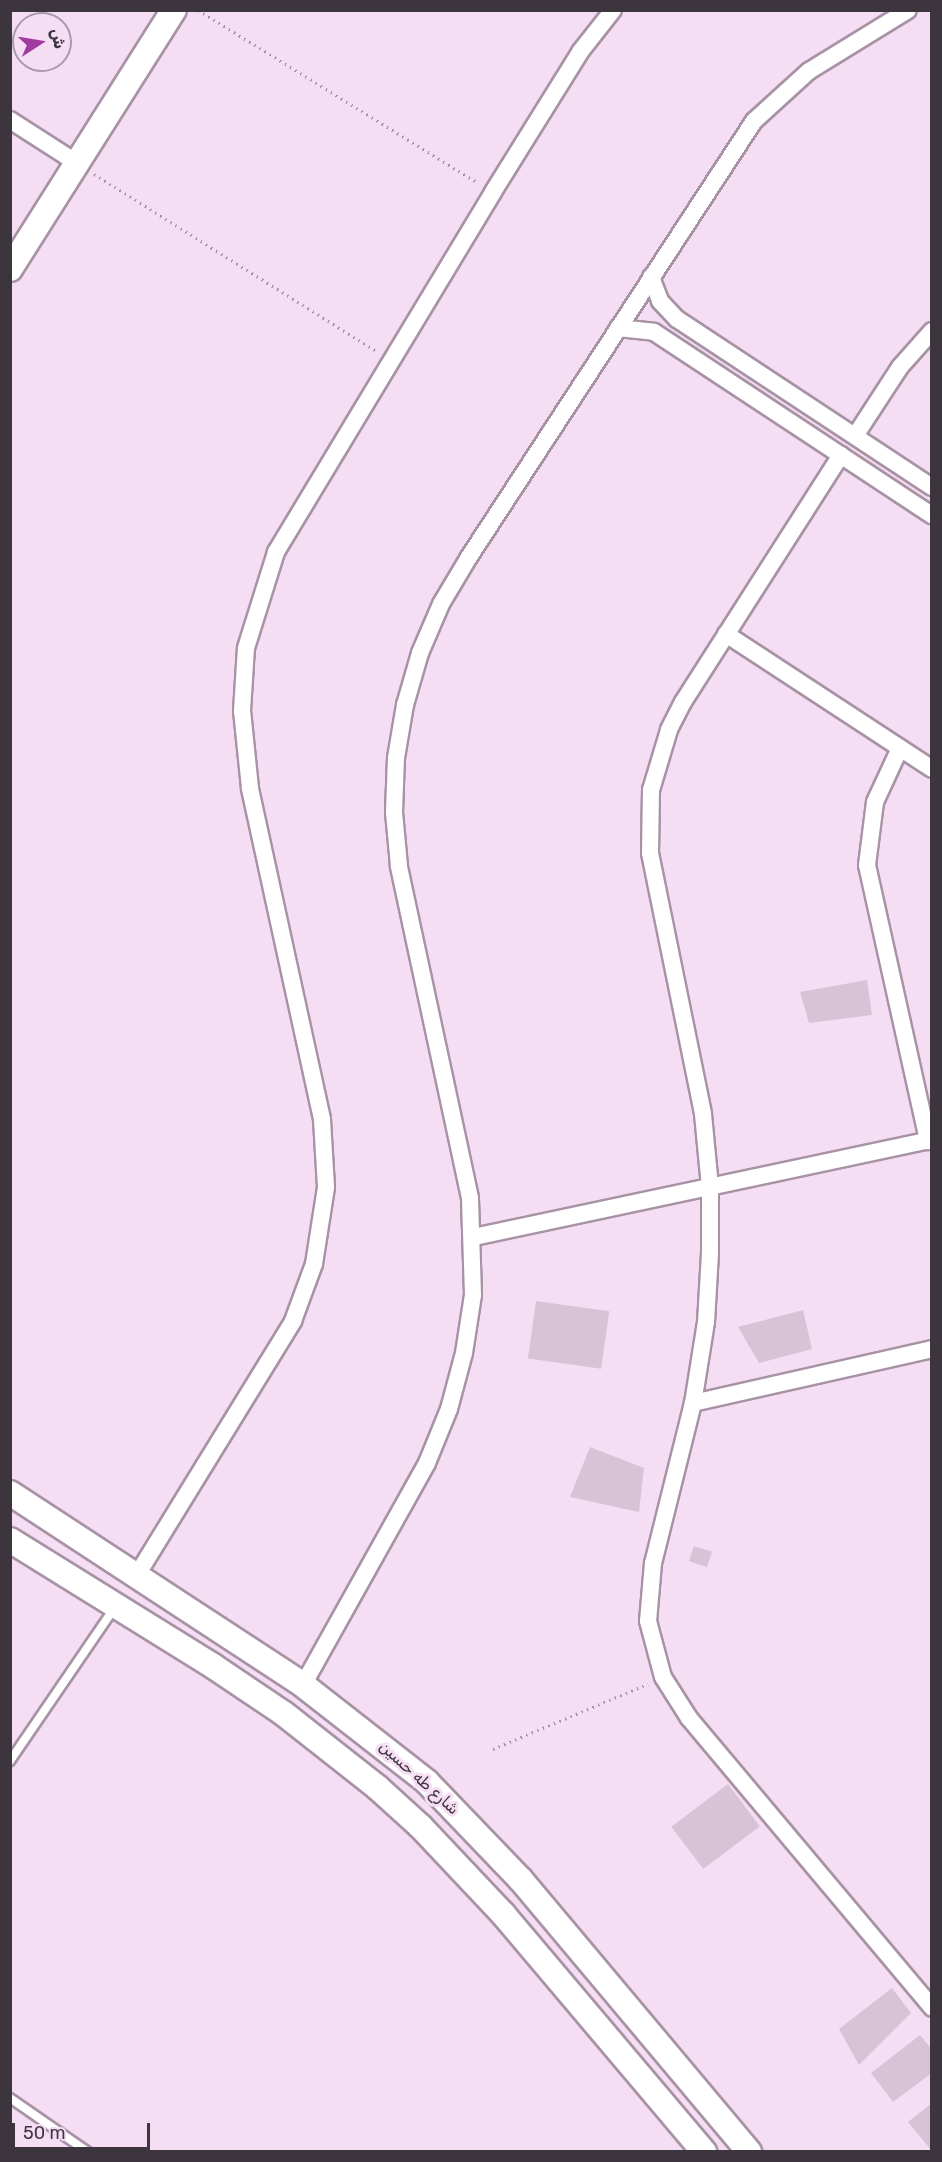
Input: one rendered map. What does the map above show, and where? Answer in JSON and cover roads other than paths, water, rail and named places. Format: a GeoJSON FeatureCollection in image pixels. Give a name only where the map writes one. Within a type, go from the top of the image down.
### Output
{"type":"FeatureCollection","features":[{"type":"Feature","properties":{"kind":"main road"},"geometry":{"type":"LineString","coordinates":[[10,269],[174,10]]}},
{"type":"Feature","properties":{"kind":"main road","name":"شارع طه حسين"},"geometry":{"type":"LineString","coordinates":[[10,1493],[303,1685],[401,1760],[491,1846],[749,2151]]}},
{"type":"Feature","properties":{"kind":"main road"},"geometry":{"type":"LineString","coordinates":[[10,1540],[283,1713],[421,1827],[502,1914],[704,2151]]}},
{"type":"Feature","properties":{"kind":"street"},"geometry":{"type":"LineString","coordinates":[[137,1575],[293,1321],[314,1264],[326,1187],[322,1119],[250,788],[242,711],[246,648],[276,552],[580,52],[613,10]]}},
{"type":"Feature","properties":{"kind":"street"},"geometry":{"type":"LineString","coordinates":[[303,1685],[427,1463],[449,1409],[464,1353],[473,1295],[474,1237],[470,1198],[399,866],[394,812],[396,758],[405,705],[420,653],[441,604],[740,141],[771,102],[809,71],[908,10]]}},
{"type":"Feature","properties":{"kind":"street"},"geometry":{"type":"LineString","coordinates":[[10,120],[77,163]]}},
{"type":"Feature","properties":{"kind":"street"},"geometry":{"type":"LineString","coordinates":[[651,277],[660,301],[677,319],[932,487]]}},
{"type":"Feature","properties":{"kind":"street"},"geometry":{"type":"LineString","coordinates":[[618,328],[654,332],[932,516]]}},
{"type":"Feature","properties":{"kind":"street"},"geometry":{"type":"LineString","coordinates":[[855,436],[900,367],[932,331]]}},
{"type":"Feature","properties":{"kind":"street"},"geometry":{"type":"LineString","coordinates":[[841,455],[726,634],[669,730],[651,790],[650,853],[703,1114],[710,1187],[706,1322],[693,1403],[648,1592],[653,1650],[663,1677],[689,1718],[932,2008]]}},
{"type":"Feature","properties":{"kind":"street"},"geometry":{"type":"LineString","coordinates":[[726,634],[932,769]]}},
{"type":"Feature","properties":{"kind":"street"},"geometry":{"type":"LineString","coordinates":[[474,1237],[929,1141],[867,865],[866,844],[874,802],[900,748]]}},
{"type":"Feature","properties":{"kind":"street"},"geometry":{"type":"LineString","coordinates":[[693,1403],[932,1348]]}},
{"type":"Feature","properties":{"kind":"lane"},"geometry":{"type":"LineString","coordinates":[[10,1761],[116,1606]]}},
{"type":"Feature","properties":{"kind":"lane"},"geometry":{"type":"LineString","coordinates":[[10,2098],[88,2151]]}}]}
